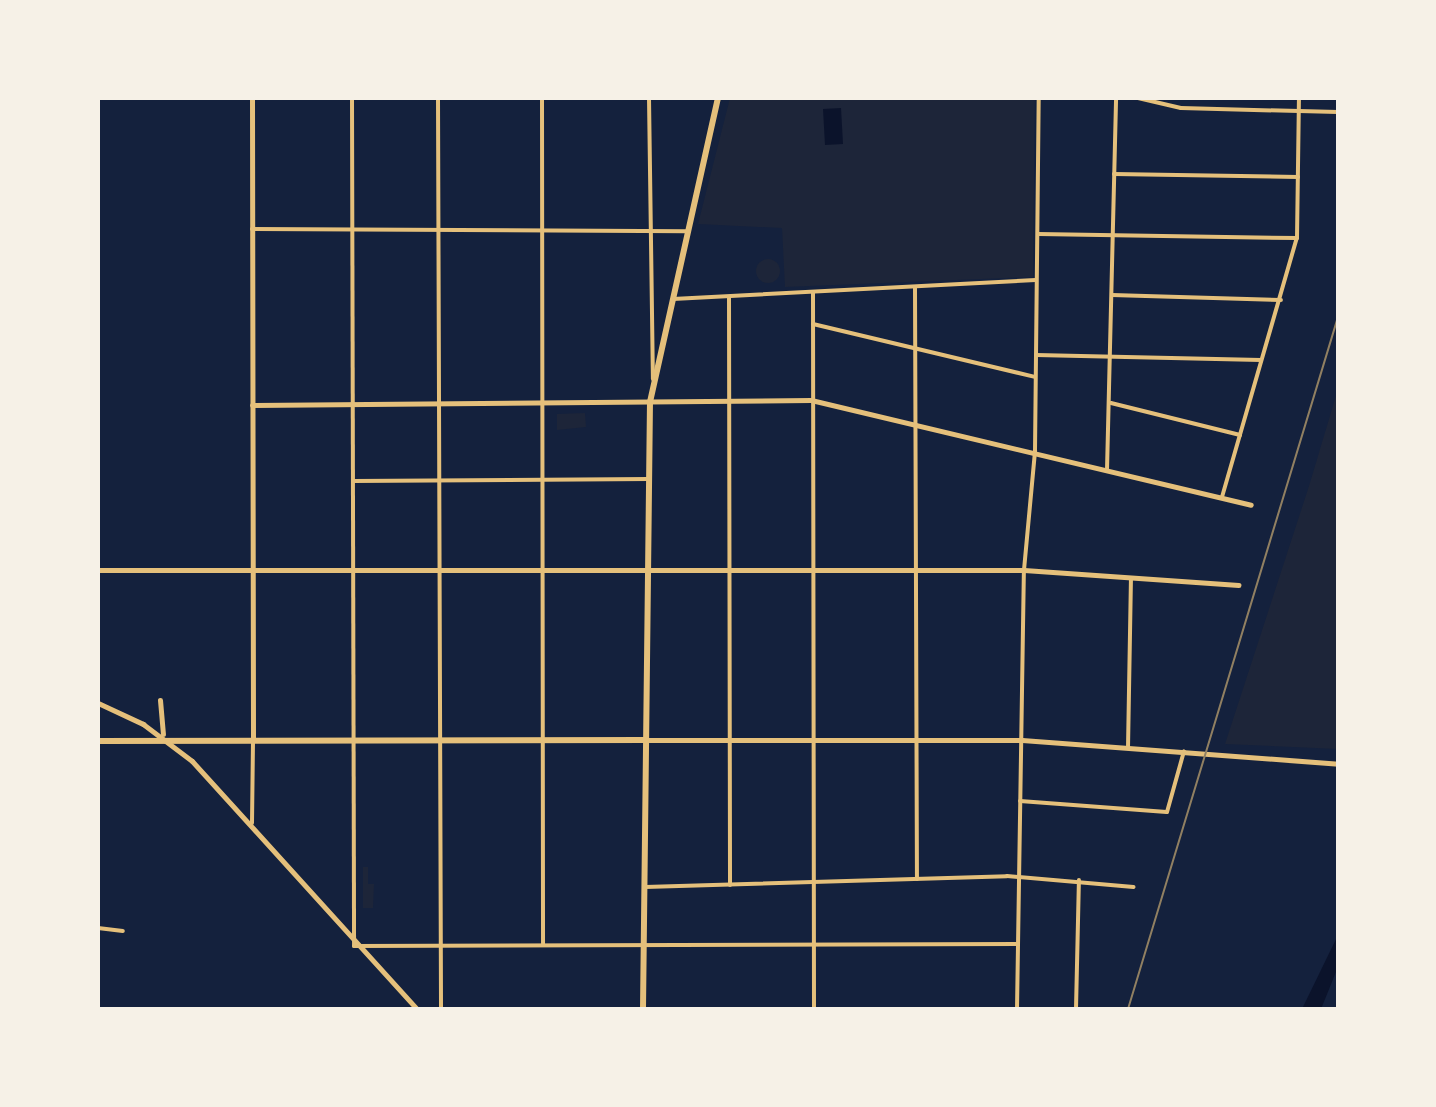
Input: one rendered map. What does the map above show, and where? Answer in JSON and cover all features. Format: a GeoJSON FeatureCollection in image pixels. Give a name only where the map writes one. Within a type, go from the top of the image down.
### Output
{"type":"FeatureCollection","features":[{"type":"Feature","properties":{"kind":"main road"},"geometry":{"type":"LineString","coordinates":[[643,1009],[650,402],[718,98]]}},
{"type":"Feature","properties":{"kind":"main road"},"geometry":{"type":"LineString","coordinates":[[98,741],[646,740]]}},
{"type":"Feature","properties":{"kind":"street"},"geometry":{"type":"LineString","coordinates":[[252,98],[252,823]]}},
{"type":"Feature","properties":{"kind":"street"},"geometry":{"type":"LineString","coordinates":[[352,98],[354,946]]}},
{"type":"Feature","properties":{"kind":"street"},"geometry":{"type":"LineString","coordinates":[[438,98],[441,1009]]}},
{"type":"Feature","properties":{"kind":"street"},"geometry":{"type":"LineString","coordinates":[[542,98],[543,945]]}},
{"type":"Feature","properties":{"kind":"street"},"geometry":{"type":"LineString","coordinates":[[649,98],[653,379]]}},
{"type":"Feature","properties":{"kind":"street"},"geometry":{"type":"LineString","coordinates":[[1017,1009],[1024,570],[1035,451],[1039,98]]}},
{"type":"Feature","properties":{"kind":"street"},"geometry":{"type":"LineString","coordinates":[[1107,470],[1116,98]]}},
{"type":"Feature","properties":{"kind":"street"},"geometry":{"type":"LineString","coordinates":[[1138,98],[1181,108],[1338,112]]}},
{"type":"Feature","properties":{"kind":"street"},"geometry":{"type":"LineString","coordinates":[[1222,497],[1297,238],[1299,98]]}},
{"type":"Feature","properties":{"kind":"street"},"geometry":{"type":"LineString","coordinates":[[1114,174],[1298,177]]}},
{"type":"Feature","properties":{"kind":"street"},"geometry":{"type":"LineString","coordinates":[[252,229],[687,231]]}},
{"type":"Feature","properties":{"kind":"street"},"geometry":{"type":"LineString","coordinates":[[1038,234],[1297,238]]}},
{"type":"Feature","properties":{"kind":"street"},"geometry":{"type":"LineString","coordinates":[[673,299],[1036,280]]}},
{"type":"Feature","properties":{"kind":"street"},"geometry":{"type":"LineString","coordinates":[[915,288],[917,879]]}},
{"type":"Feature","properties":{"kind":"street"},"geometry":{"type":"LineString","coordinates":[[813,292],[814,1009]]}},
{"type":"Feature","properties":{"kind":"street"},"geometry":{"type":"LineString","coordinates":[[1112,295],[1281,300]]}},
{"type":"Feature","properties":{"kind":"street"},"geometry":{"type":"LineString","coordinates":[[729,297],[730,885]]}},
{"type":"Feature","properties":{"kind":"street"},"geometry":{"type":"LineString","coordinates":[[813,324],[1035,377]]}},
{"type":"Feature","properties":{"kind":"street"},"geometry":{"type":"LineString","coordinates":[[1036,355],[1261,360]]}},
{"type":"Feature","properties":{"kind":"street"},"geometry":{"type":"LineString","coordinates":[[252,405],[811,400],[915,422],[1251,505]]}},
{"type":"Feature","properties":{"kind":"street"},"geometry":{"type":"LineString","coordinates":[[1111,403],[1240,435]]}},
{"type":"Feature","properties":{"kind":"street"},"geometry":{"type":"LineString","coordinates":[[353,481],[649,479]]}},
{"type":"Feature","properties":{"kind":"street"},"geometry":{"type":"LineString","coordinates":[[98,570],[916,568],[1024,570],[1238,585]]}},
{"type":"Feature","properties":{"kind":"street"},"geometry":{"type":"LineString","coordinates":[[1128,748],[1131,578]]}},
{"type":"Feature","properties":{"kind":"street"},"geometry":{"type":"LineString","coordinates":[[160,700],[160,730],[252,823],[354,946],[417,1009]]}},
{"type":"Feature","properties":{"kind":"street"},"geometry":{"type":"LineString","coordinates":[[98,703],[169,740]]}},
{"type":"Feature","properties":{"kind":"street"},"geometry":{"type":"LineString","coordinates":[[646,740],[1022,740],[1338,764]]}},
{"type":"Feature","properties":{"kind":"street"},"geometry":{"type":"LineString","coordinates":[[1019,801],[1166,811],[1184,751]]}},
{"type":"Feature","properties":{"kind":"street"},"geometry":{"type":"LineString","coordinates":[[644,887],[1020,878],[1079,880],[1134,887]]}},
{"type":"Feature","properties":{"kind":"street"},"geometry":{"type":"LineString","coordinates":[[1076,1009],[1079,880]]}},
{"type":"Feature","properties":{"kind":"street"},"geometry":{"type":"LineString","coordinates":[[98,928],[123,931]]}},
{"type":"Feature","properties":{"kind":"street"},"geometry":{"type":"LineString","coordinates":[[354,946],[439,943],[1018,944]]}},
{"type":"Feature","properties":{"kind":"shaded area"},"geometry":{"type":"Polygon","coordinates":[[[730,98],[1035,98],[1033,277],[785,287],[782,228],[698,224],[730,98]]]}},
{"type":"Feature","properties":{"kind":"shaded area"},"geometry":{"type":"Polygon","coordinates":[[[841,108],[843,144],[825,145],[823,109],[841,108]]]}},
{"type":"Feature","properties":{"kind":"shaded area"},"geometry":{"type":"Polygon","coordinates":[[[768,259],[777,262],[780,271],[777,280],[768,283],[759,280],[756,271],[759,262],[768,259]]]}},
{"type":"Feature","properties":{"kind":"shaded area"},"geometry":{"type":"Polygon","coordinates":[[[1338,389],[1338,749],[1225,744],[1309,486],[1338,389]]]}},
{"type":"Feature","properties":{"kind":"shaded area"},"geometry":{"type":"Polygon","coordinates":[[[585,413],[586,427],[557,430],[557,414],[585,413]]]}},
{"type":"Feature","properties":{"kind":"shaded area"},"geometry":{"type":"Polygon","coordinates":[[[363,867],[368,867],[368,884],[374,884],[373,908],[363,908],[363,867]]]}},
{"type":"Feature","properties":{"kind":"shaded area"},"geometry":{"type":"Polygon","coordinates":[[[1338,935],[1338,967],[1321,1009],[1302,1009],[1338,935]]]}},
{"type":"Feature","properties":{"kind":"railway"},"geometry":{"type":"LineString","coordinates":[[1128,1009],[1338,317]]}}]}
